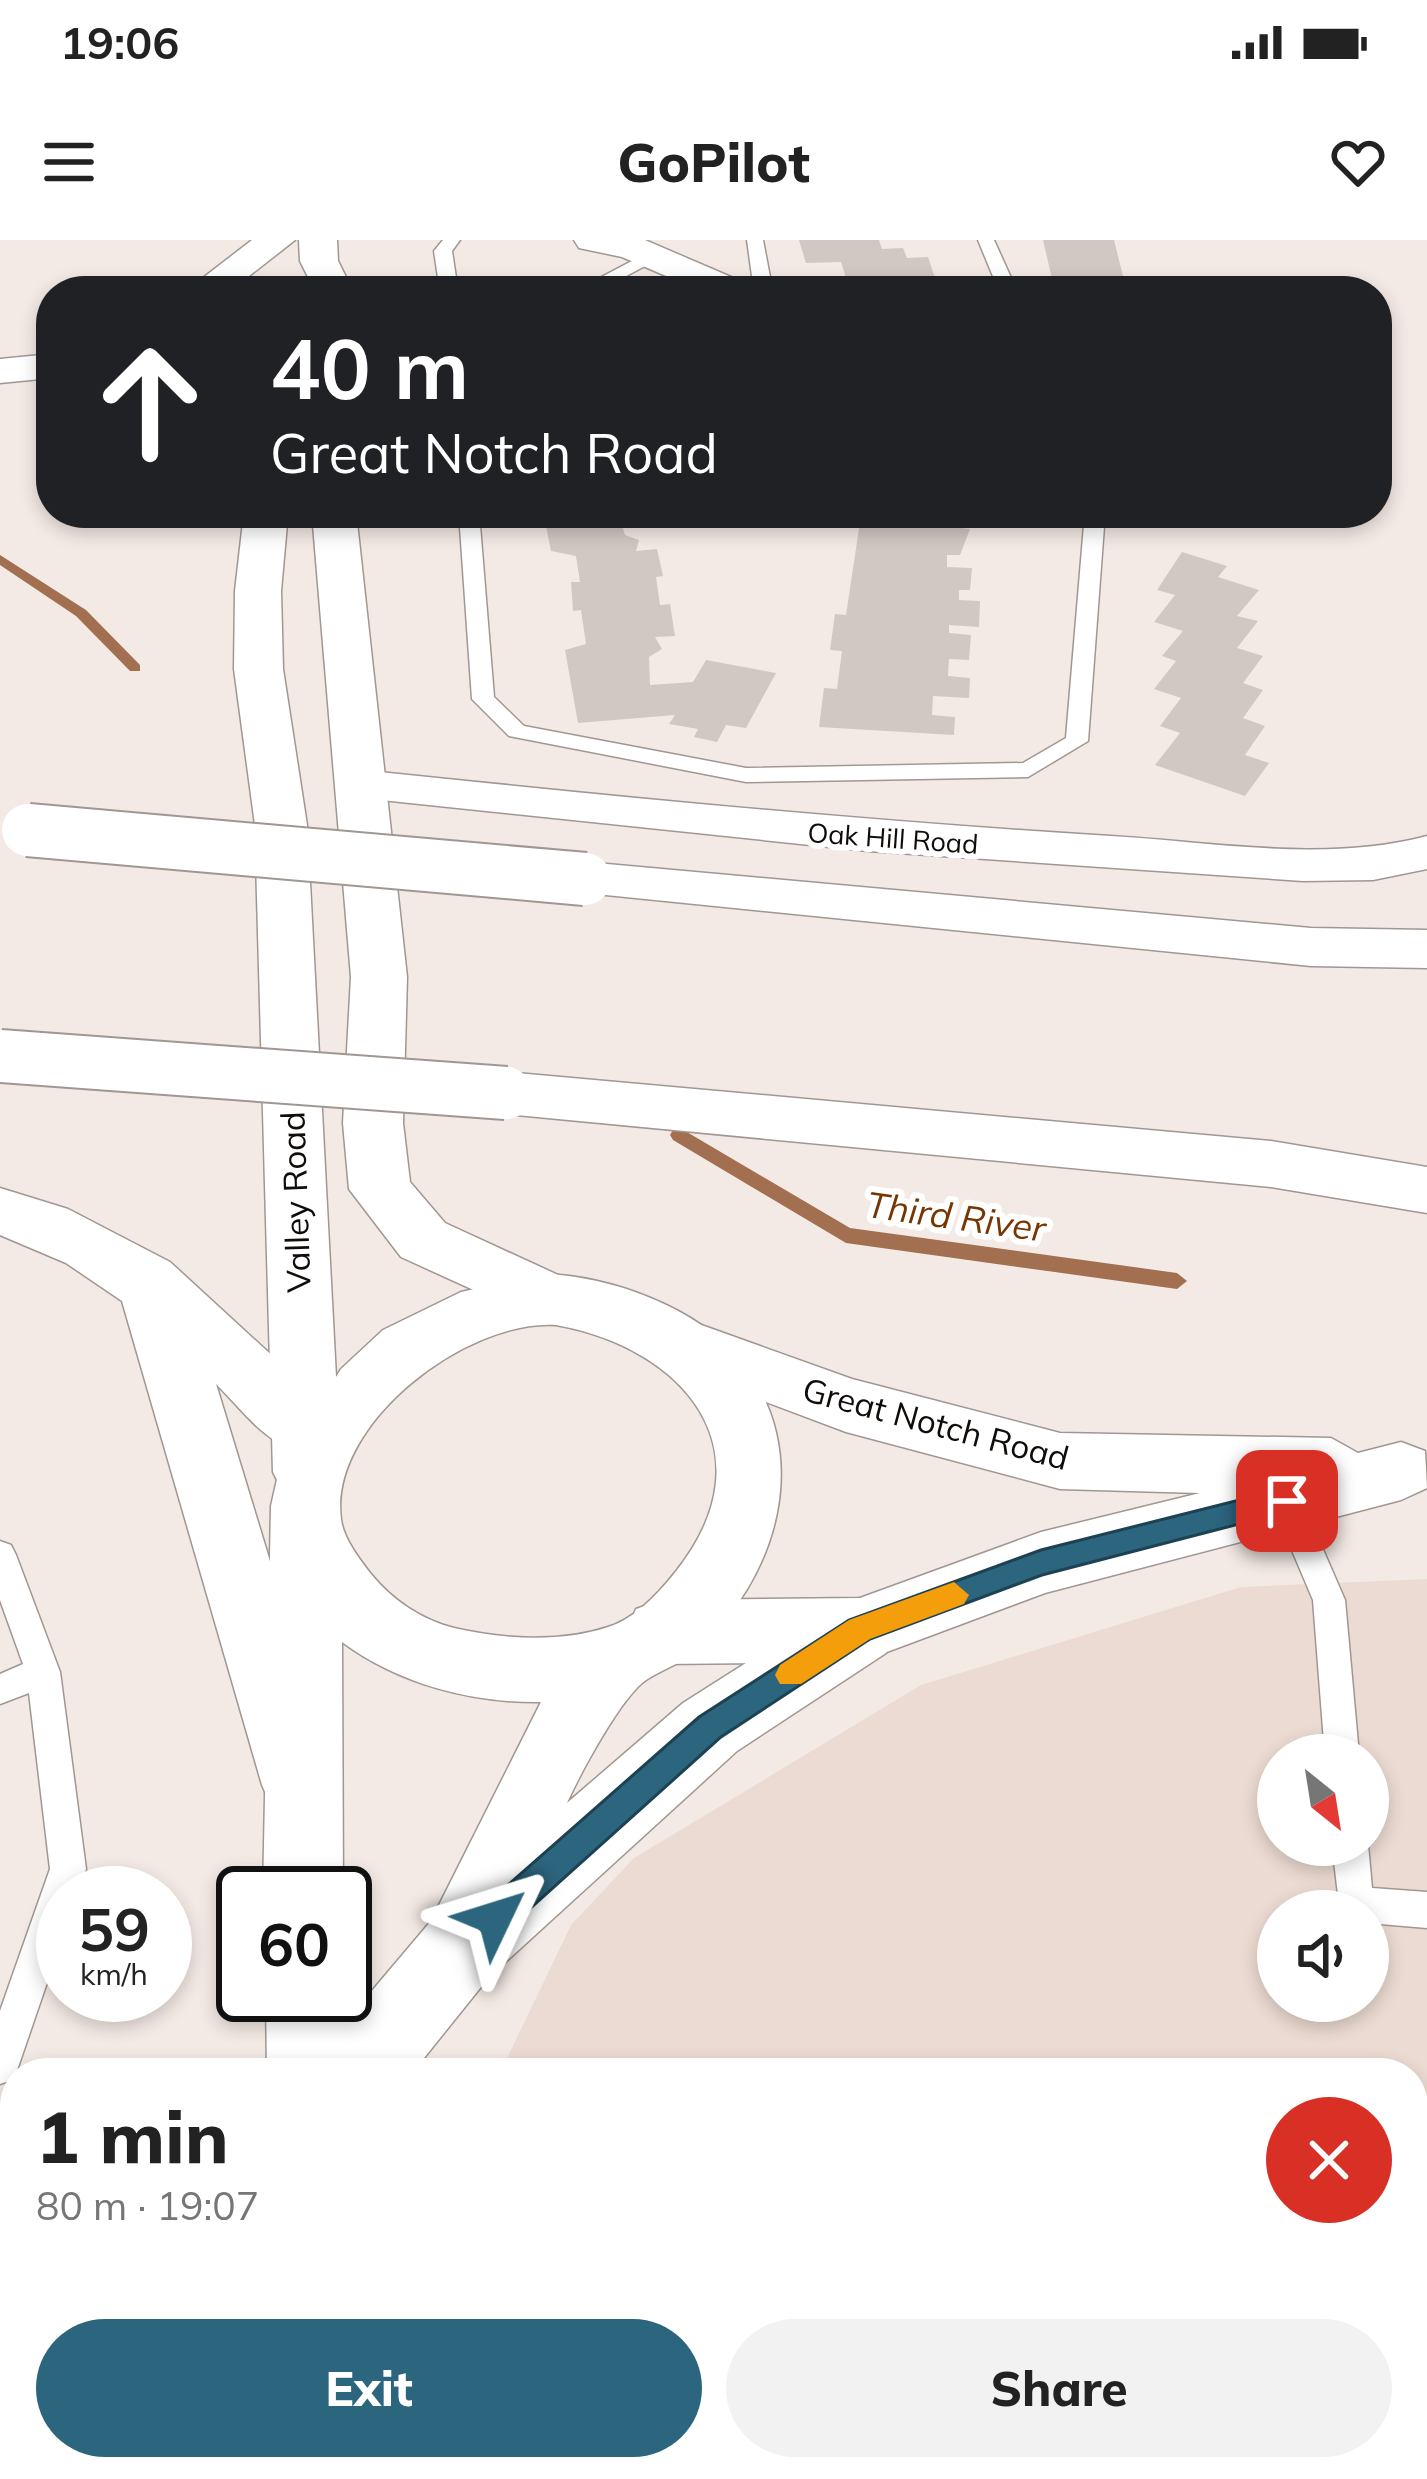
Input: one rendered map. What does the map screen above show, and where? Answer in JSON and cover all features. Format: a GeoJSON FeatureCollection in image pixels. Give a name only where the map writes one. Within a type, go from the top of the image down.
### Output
{"type":"FeatureCollection","features":[{"type":"Feature","properties":{"kind":"main road"},"geometry":{"type":"LineString","coordinates":[[226,276],[276,240]]}},
{"type":"Feature","properties":{"kind":"main road"},"geometry":{"type":"LineString","coordinates":[[0,334],[36,351]]}},
{"type":"Feature","properties":{"kind":"main road"},"geometry":{"type":"LineString","coordinates":[[0,371],[36,361]]}},
{"type":"Feature","properties":{"kind":"main road","name":"Valley Road"},"geometry":{"type":"LineString","coordinates":[[263,528],[254,584],[263,739],[280,825],[307,1481],[299,1784],[302,1866]]}},
{"type":"Feature","properties":{"kind":"main road"},"geometry":{"type":"LineString","coordinates":[[335,528],[379,977],[373,1123],[380,1189],[423,1240],[546,1298],[623,1315],[692,1348],[725,1388],[750,1436],[749,1485],[738,1532],[710,1588],[639,1646],[559,1738],[460,1949]]}},
{"type":"Feature","properties":{"kind":"main road"},"geometry":{"type":"LineString","coordinates":[[7,827],[1311,947],[1427,949]]}},
{"type":"Feature","properties":{"kind":"main road"},"geometry":{"type":"LineString","coordinates":[[0,1056],[506,1093],[1271,1164],[1427,1190]]}},
{"type":"Feature","properties":{"kind":"main road"},"geometry":{"type":"LineString","coordinates":[[1271,1164],[1427,1152]]}},
{"type":"Feature","properties":{"kind":"main road"},"geometry":{"type":"LineString","coordinates":[[0,1211],[35,1220],[147,1279],[307,1481],[334,1586],[372,1622],[418,1650],[541,1670],[639,1646]]}},
{"type":"Feature","properties":{"kind":"main road"},"geometry":{"type":"LineString","coordinates":[[147,1279],[193,1415],[299,1784]]}},
{"type":"Feature","properties":{"kind":"main road"},"geometry":{"type":"LineString","coordinates":[[307,1481],[366,1383],[416,1336],[470,1314],[546,1298]]}},
{"type":"Feature","properties":{"kind":"main road","name":"Great Notch Road"},"geometry":{"type":"LineString","coordinates":[[692,1348],[846,1405],[1060,1461],[1414,1471]]}},
{"type":"Feature","properties":{"kind":"main road","name":"Great Notch Road"},"geometry":{"type":"LineString","coordinates":[[639,1646],[860,1630],[1041,1563],[1414,1471]]}},
{"type":"Feature","properties":{"kind":"main road"},"geometry":{"type":"LineString","coordinates":[[370,2058],[460,1949],[710,1727],[860,1630]]}},
{"type":"Feature","properties":{"kind":"main road"},"geometry":{"type":"LineString","coordinates":[[308,2022],[309,2058]]}},
{"type":"Feature","properties":{"kind":"street"},"geometry":{"type":"LineString","coordinates":[[592,240],[653,257],[697,276]]}},
{"type":"Feature","properties":{"kind":"street","name":"Oak Hill Road"},"geometry":{"type":"LineString","coordinates":[[360,785],[883,840],[1293,861],[1352,862],[1427,852]]}},
{"type":"Feature","properties":{"kind":"lane"},"geometry":{"type":"LineString","coordinates":[[447,276],[443,251],[452,240]]}},
{"type":"Feature","properties":{"kind":"lane"},"geometry":{"type":"LineString","coordinates":[[755,240],[761,276]]}},
{"type":"Feature","properties":{"kind":"lane"},"geometry":{"type":"LineString","coordinates":[[986,240],[1001,276]]}},
{"type":"Feature","properties":{"kind":"lane"},"geometry":{"type":"LineString","coordinates":[[614,276],[653,257]]}},
{"type":"Feature","properties":{"kind":"lane"},"geometry":{"type":"LineString","coordinates":[[470,528],[483,699],[517,731],[746,775],[1028,770],[1077,741],[1094,528]]}},
{"type":"Feature","properties":{"kind":"lane"},"geometry":{"type":"LineString","coordinates":[[1287,1501],[1329,1600],[1340,1734]]}},
{"type":"Feature","properties":{"kind":"lane"},"geometry":{"type":"LineString","coordinates":[[0,1555],[43,1672],[68,1869],[2,2058]]}},
{"type":"Feature","properties":{"kind":"lane"},"geometry":{"type":"LineString","coordinates":[[0,1689],[43,1672]]}},
{"type":"Feature","properties":{"kind":"lane"},"geometry":{"type":"LineString","coordinates":[[1352,1866],[1355,1904],[1427,1910]]}},
{"type":"Feature","properties":{"kind":"shaded area"},"geometry":{"type":"Polygon","coordinates":[[[1427,1579],[1427,2058],[507,2058],[571,1925],[634,1858],[921,1685],[1241,1587],[1427,1579]]]}},
{"type":"Feature","properties":{"kind":"building"},"geometry":{"type":"Polygon","coordinates":[[[799,240],[879,240],[882,249],[903,248],[907,258],[928,257],[934,276],[845,276],[841,262],[806,263],[799,240]]]}},
{"type":"Feature","properties":{"kind":"building"},"geometry":{"type":"Polygon","coordinates":[[[1043,240],[1114,240],[1123,276],[1051,276],[1043,240]]]}},
{"type":"Feature","properties":{"kind":"building"},"geometry":{"type":"Polygon","coordinates":[[[546,528],[623,528],[625,535],[639,540],[636,551],[657,549],[663,576],[656,577],[660,605],[670,604],[675,636],[655,637],[662,649],[649,657],[650,685],[693,682],[706,660],[776,673],[746,728],[726,725],[717,742],[694,737],[698,729],[669,724],[675,715],[578,723],[565,650],[586,644],[581,610],[573,611],[571,582],[580,582],[576,556],[551,551],[546,528]]]}},
{"type":"Feature","properties":{"kind":"building"},"geometry":{"type":"Polygon","coordinates":[[[859,528],[970,529],[960,555],[947,555],[947,567],[972,568],[970,590],[959,590],[959,600],[980,601],[979,627],[949,625],[949,633],[971,635],[969,660],[949,659],[948,676],[970,678],[969,698],[933,696],[932,715],[955,717],[954,735],[819,727],[824,688],[837,689],[842,651],[830,650],[835,614],[846,615],[859,528]]]}},
{"type":"Feature","properties":{"kind":"building"},"geometry":{"type":"Polygon","coordinates":[[[1182,552],[1227,566],[1218,577],[1259,590],[1237,616],[1258,621],[1237,648],[1263,656],[1243,683],[1263,690],[1243,718],[1265,726],[1245,755],[1269,763],[1245,796],[1155,765],[1180,733],[1160,726],[1181,698],[1154,689],[1176,661],[1162,656],[1183,631],[1154,622],[1175,595],[1157,590],[1182,552]]]}},
{"type":"Feature","properties":{"kind":"waterway","name":"Third River"},"geometry":{"type":"LineString","coordinates":[[0,559],[81,613],[135,668]]}},
{"type":"Feature","properties":{"kind":"waterway","name":"Third River"},"geometry":{"type":"LineString","coordinates":[[680,1135],[846,1235],[1177,1281]]}},
{"type":"Feature","properties":{"kind":"slow traffic"},"geometry":{"type":"LineString","coordinates":[[791,1675],[860,1630],[954,1595]]}},
{"type":"Feature","properties":{"kind":"route"},"geometry":{"type":"LineString","coordinates":[[495,1918],[710,1727],[860,1630],[1041,1563],[1287,1501]]}}]}
